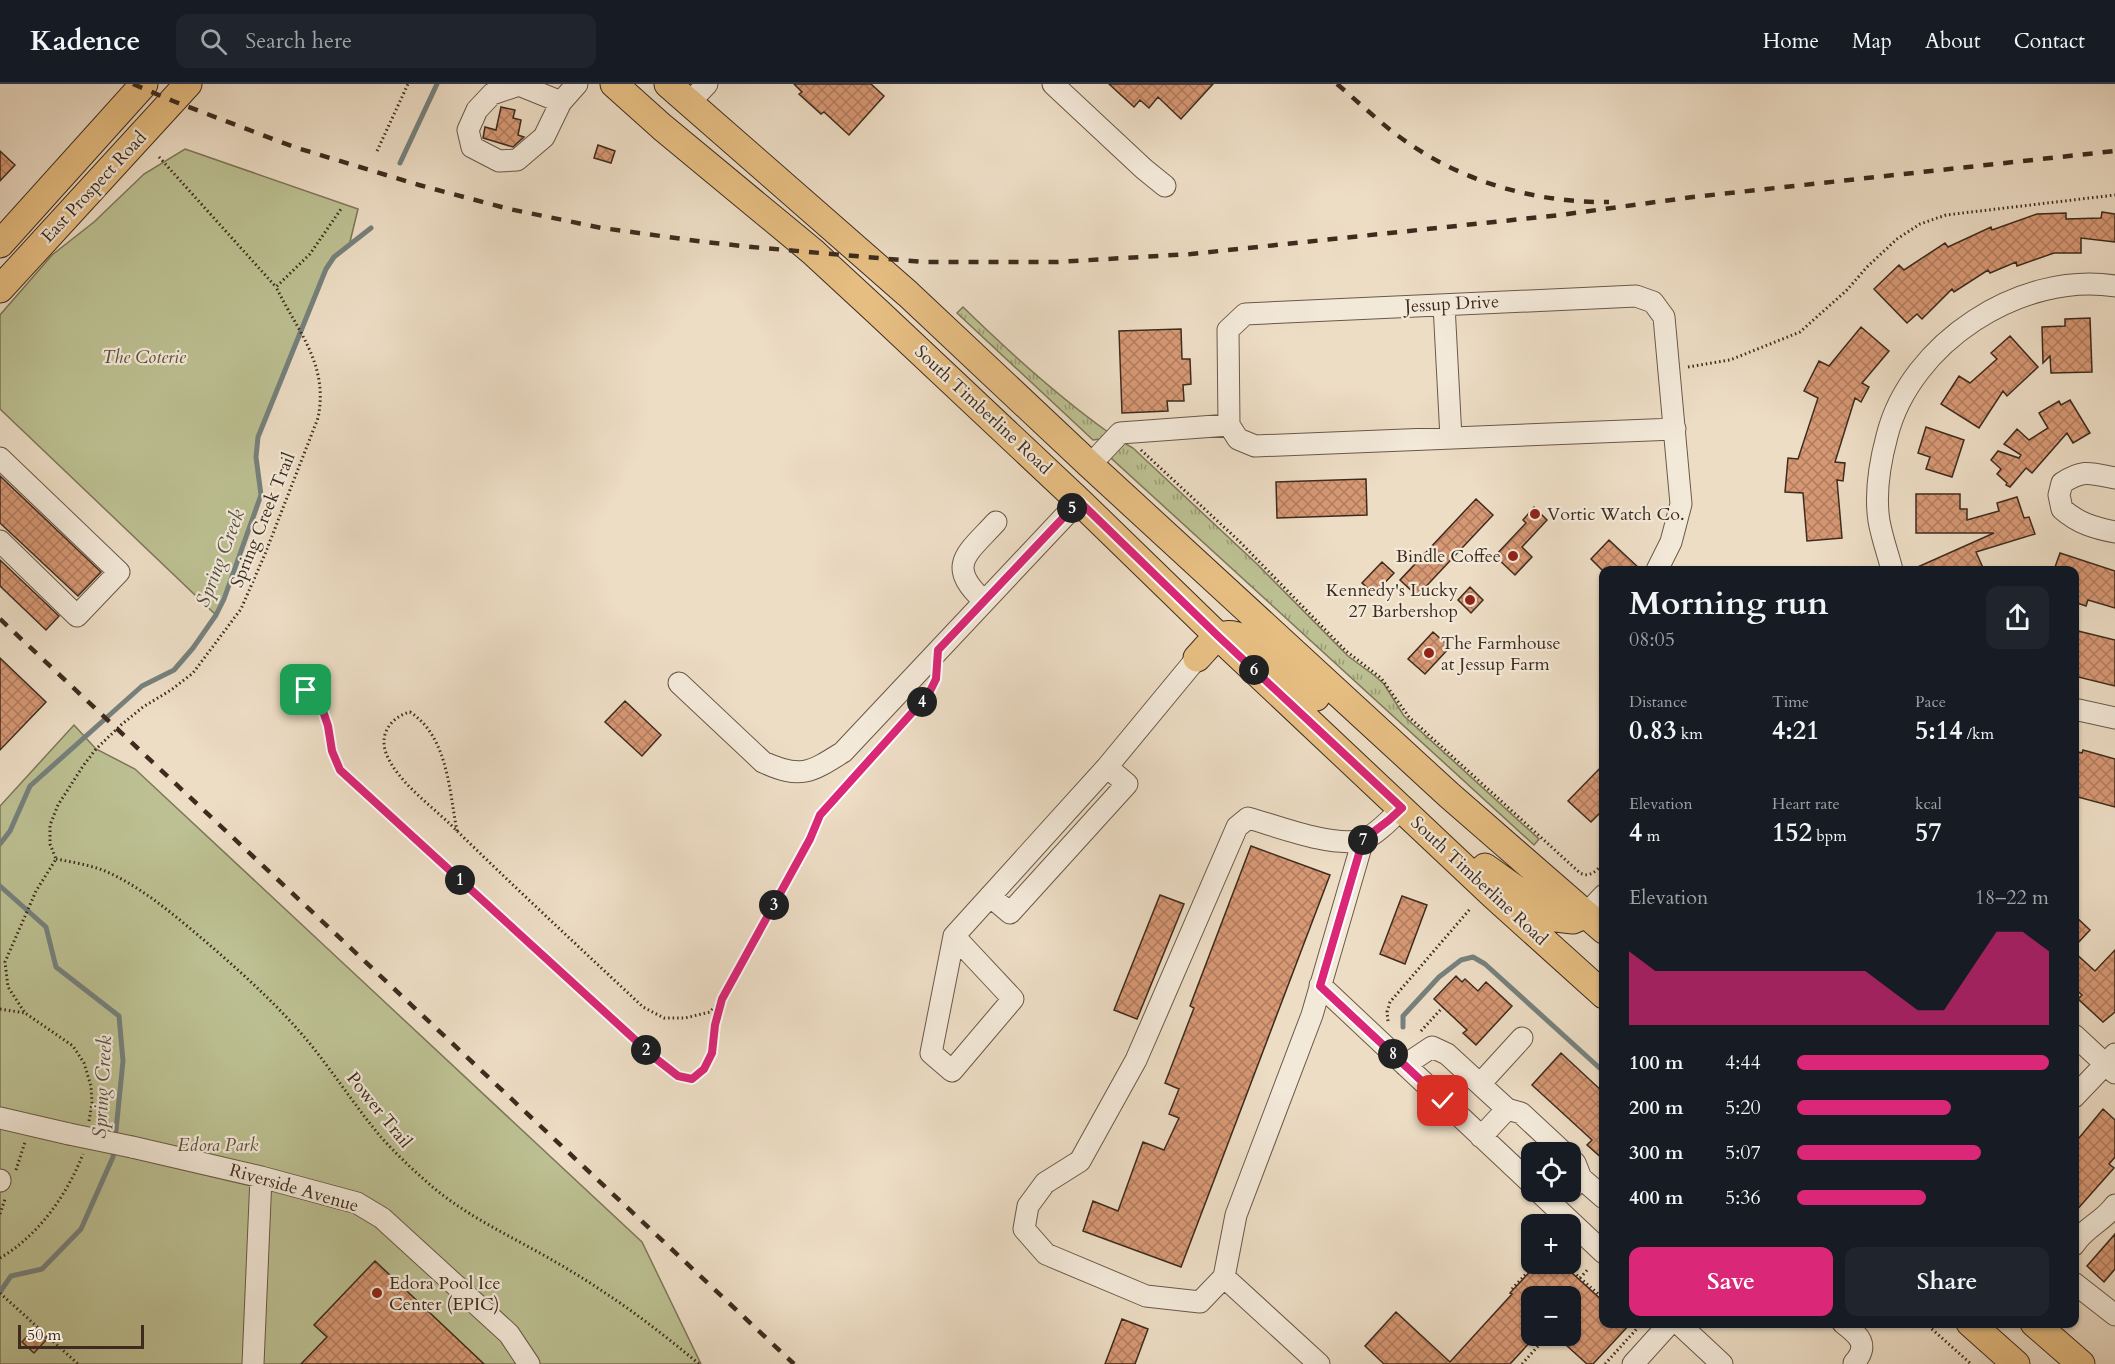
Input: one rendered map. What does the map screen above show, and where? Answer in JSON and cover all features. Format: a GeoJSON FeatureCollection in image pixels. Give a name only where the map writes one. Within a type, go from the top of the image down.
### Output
{"type":"FeatureCollection","features":[{"type":"Feature","properties":{"kind":"main road","name":"East Prospect Road"},"geometry":{"type":"LineString","coordinates":[[0,244],[144,84]]}},
{"type":"Feature","properties":{"kind":"main road","name":"East Prospect Road"},"geometry":{"type":"LineString","coordinates":[[1,287],[188,84]]}},
{"type":"Feature","properties":{"kind":"main road","name":"South Timberline Road"},"geometry":{"type":"LineString","coordinates":[[614,84],[662,127],[813,252],[1079,501],[1218,636],[1493,895],[1599,990]]}},
{"type":"Feature","properties":{"kind":"main road","name":"South Timberline Road"},"geometry":{"type":"LineString","coordinates":[[668,84],[698,94],[777,178],[900,286],[1090,465],[1449,795],[1598,913]]}},
{"type":"Feature","properties":{"kind":"main road"},"geometry":{"type":"LineString","coordinates":[[1197,658],[1218,636],[1229,634],[1245,639],[1292,676],[1378,751],[1422,782],[1449,795]]}},
{"type":"Feature","properties":{"kind":"main road"},"geometry":{"type":"LineString","coordinates":[[1394,801],[1556,918],[1573,920],[1598,913]]}},
{"type":"Feature","properties":{"kind":"main road"},"geometry":{"type":"LineString","coordinates":[[1976,1328],[2016,1364]]}},
{"type":"Feature","properties":{"kind":"main road"},"geometry":{"type":"LineString","coordinates":[[2040,1328],[2081,1364]]}},
{"type":"Feature","properties":{"kind":"street"},"geometry":{"type":"LineString","coordinates":[[561,102],[577,84]]}},
{"type":"Feature","properties":{"kind":"street"},"geometry":{"type":"LineString","coordinates":[[1053,84],[1165,186]]}},
{"type":"Feature","properties":{"kind":"street"},"geometry":{"type":"LineString","coordinates":[[1891,566],[1879,520],[1881,465],[1887,434],[1898,406],[1927,360],[1977,317],[2026,295],[2085,285],[2115,286]]}},
{"type":"Feature","properties":{"kind":"street","name":"Jessup Drive"},"geometry":{"type":"LineString","coordinates":[[1229,425],[1228,330],[1245,314],[1636,296],[1653,302],[1664,317],[1675,429],[1681,504],[1671,542],[1658,566]]}},
{"type":"Feature","properties":{"kind":"street"},"geometry":{"type":"LineString","coordinates":[[1444,305],[1450,438]]}},
{"type":"Feature","properties":{"kind":"street"},"geometry":{"type":"LineString","coordinates":[[1090,465],[1120,433],[1229,425],[1238,439],[1255,446],[1675,429]]}},
{"type":"Feature","properties":{"kind":"street"},"geometry":{"type":"LineString","coordinates":[[0,459],[119,572],[77,616],[0,541]]}},
{"type":"Feature","properties":{"kind":"street"},"geometry":{"type":"LineString","coordinates":[[2115,478],[2085,472],[2074,475],[2062,483],[2059,495],[2062,510],[2083,525],[2115,532]]}},
{"type":"Feature","properties":{"kind":"street"},"geometry":{"type":"LineString","coordinates":[[679,683],[763,762],[780,770],[796,773],[812,770],[843,752],[1079,501]]}},
{"type":"Feature","properties":{"kind":"street"},"geometry":{"type":"LineString","coordinates":[[984,601],[969,587],[963,575],[962,565],[965,556],[996,522]]}},
{"type":"Feature","properties":{"kind":"street"},"geometry":{"type":"LineString","coordinates":[[954,936],[1013,999],[952,1071],[932,1053],[954,936],[1107,767],[1197,658]]}},
{"type":"Feature","properties":{"kind":"street"},"geometry":{"type":"LineString","coordinates":[[2079,710],[2115,718]]}},
{"type":"Feature","properties":{"kind":"street"},"geometry":{"type":"LineString","coordinates":[[1363,840],[1312,1015],[1236,1215],[1224,1277],[1200,1302],[1146,1296],[1046,1254],[1024,1229],[1028,1206],[1045,1183],[1080,1161],[1136,1060],[1237,827],[1248,818],[1333,842],[1363,840],[1389,820],[1394,801]]}},
{"type":"Feature","properties":{"kind":"street"},"geometry":{"type":"LineString","coordinates":[[1320,986],[1521,1174]]}},
{"type":"Feature","properties":{"kind":"street"},"geometry":{"type":"LineString","coordinates":[[1480,1084],[1522,1038]]}},
{"type":"Feature","properties":{"kind":"street"},"geometry":{"type":"LineString","coordinates":[[2079,1039],[2112,1064],[2079,1093]]}},
{"type":"Feature","properties":{"kind":"street"},"geometry":{"type":"LineString","coordinates":[[1405,1065],[1432,1047],[1447,1054],[1507,1109],[1521,1113],[1552,1142]]}},
{"type":"Feature","properties":{"kind":"street"},"geometry":{"type":"LineString","coordinates":[[1481,1137],[1507,1109]]}},
{"type":"Feature","properties":{"kind":"street","name":"Riverside Avenue"},"geometry":{"type":"LineString","coordinates":[[0,1118],[261,1177],[357,1203],[382,1218],[508,1334],[529,1364]]}},
{"type":"Feature","properties":{"kind":"street"},"geometry":{"type":"LineString","coordinates":[[254,1364],[261,1177]]}},
{"type":"Feature","properties":{"kind":"street"},"geometry":{"type":"LineString","coordinates":[[1581,1189],[1599,1196]]}},
{"type":"Feature","properties":{"kind":"street"},"geometry":{"type":"LineString","coordinates":[[1550,1202],[1599,1247]]}},
{"type":"Feature","properties":{"kind":"street"},"geometry":{"type":"LineString","coordinates":[[1555,1207],[1560,1202]]}},
{"type":"Feature","properties":{"kind":"street"},"geometry":{"type":"LineString","coordinates":[[2079,1237],[2105,1218],[2115,1204]]}},
{"type":"Feature","properties":{"kind":"street"},"geometry":{"type":"LineString","coordinates":[[1224,1277],[1319,1364]]}},
{"type":"Feature","properties":{"kind":"street"},"geometry":{"type":"LineString","coordinates":[[2079,1287],[2115,1315]]}},
{"type":"Feature","properties":{"kind":"street"},"geometry":{"type":"LineString","coordinates":[[1634,1364],[1666,1328]]}},
{"type":"Feature","properties":{"kind":"street"},"geometry":{"type":"LineString","coordinates":[[1683,1328],[1722,1364]]}},
{"type":"Feature","properties":{"kind":"street"},"geometry":{"type":"LineString","coordinates":[[1850,1328],[1862,1345],[1862,1352],[1854,1363]]}},
{"type":"Feature","properties":{"kind":"path"},"geometry":{"type":"LineString","coordinates":[[377,151],[408,84]]}},
{"type":"Feature","properties":{"kind":"path","name":"Spring Creek Trail"},"geometry":{"type":"LineString","coordinates":[[56,859],[50,844],[50,825],[58,805],[96,748],[143,707],[193,673],[241,609],[266,554],[318,418],[321,402],[321,387],[316,365],[276,287],[159,157]]}},
{"type":"Feature","properties":{"kind":"path"},"geometry":{"type":"LineString","coordinates":[[1669,370],[1730,360],[1800,332],[1846,291],[1867,267],[1897,239],[1920,224],[1946,216],[2115,195]]}},
{"type":"Feature","properties":{"kind":"path"},"geometry":{"type":"LineString","coordinates":[[276,287],[310,254],[341,209]]}},
{"type":"Feature","properties":{"kind":"path"},"geometry":{"type":"LineString","coordinates":[[1133,444],[1239,541],[1346,651],[1381,678],[1409,717],[1580,873],[1585,876],[1599,867]]}},
{"type":"Feature","properties":{"kind":"path"},"geometry":{"type":"LineString","coordinates":[[287,670],[323,711],[332,751],[340,770],[655,1058],[678,1076],[692,1079],[704,1069],[712,1053],[715,1025],[722,999],[810,839],[820,815],[928,695],[936,679],[938,650]]}},
{"type":"Feature","properties":{"kind":"path"},"geometry":{"type":"LineString","coordinates":[[457,831],[441,753],[436,740],[420,718],[410,712],[401,714],[393,720],[383,741],[386,754],[396,772],[457,831],[643,1007],[664,1018],[685,1018],[710,1012],[722,999]]}},
{"type":"Feature","properties":{"kind":"path"},"geometry":{"type":"LineString","coordinates":[[0,967],[5,962],[36,891],[56,859]]}},
{"type":"Feature","properties":{"kind":"path","name":"Power Trail"},"geometry":{"type":"LineString","coordinates":[[56,859],[111,875],[136,888],[177,917],[240,971],[310,1043],[379,1134],[410,1167],[468,1213],[558,1263],[611,1297],[660,1332],[699,1364]]}},
{"type":"Feature","properties":{"kind":"path"},"geometry":{"type":"LineString","coordinates":[[1393,1029],[1388,1021],[1387,1012],[1390,1002],[1470,909]]}},
{"type":"Feature","properties":{"kind":"path"},"geometry":{"type":"LineString","coordinates":[[0,1258],[26,1240],[45,1218],[73,1176],[83,1155],[81,1135],[92,1103],[91,1086],[84,1063],[73,1047],[25,1013],[8,987],[5,962]]}},
{"type":"Feature","properties":{"kind":"path"},"geometry":{"type":"LineString","coordinates":[[1416,1036],[1443,1007]]}},
{"type":"Feature","properties":{"kind":"path"},"geometry":{"type":"LineString","coordinates":[[0,1010],[25,1013]]}},
{"type":"Feature","properties":{"kind":"path"},"geometry":{"type":"LineString","coordinates":[[1580,1278],[1589,1268]]}},
{"type":"Feature","properties":{"kind":"path"},"geometry":{"type":"LineString","coordinates":[[1512,1288],[1525,1274]]}},
{"type":"Feature","properties":{"kind":"path"},"geometry":{"type":"LineString","coordinates":[[1575,1274],[1599,1295]]}},
{"type":"Feature","properties":{"kind":"path"},"geometry":{"type":"LineString","coordinates":[[0,1293],[78,1364]]}},
{"type":"Feature","properties":{"kind":"path"},"geometry":{"type":"LineString","coordinates":[[1931,1328],[1971,1364]]}},
{"type":"Feature","properties":{"kind":"path"},"geometry":{"type":"LineString","coordinates":[[1605,1364],[1637,1329]]}},
{"type":"Feature","properties":{"kind":"path"},"geometry":{"type":"LineString","coordinates":[[1522,1364],[1538,1346]]}},
{"type":"Feature","properties":{"kind":"green space","name":"The Coterie"},"geometry":{"type":"Polygon","coordinates":[[[185,149],[358,209],[349,246],[334,257],[326,269],[258,437],[256,457],[261,495],[224,599],[216,615],[0,409],[0,315],[52,255],[94,222],[144,174],[185,149]]]}},
{"type":"Feature","properties":{"kind":"green space"},"geometry":{"type":"Polygon","coordinates":[[[963,307],[1033,372],[1108,432],[1100,439],[1093,440],[957,313],[963,307]]]}},
{"type":"Feature","properties":{"kind":"green space"},"geometry":{"type":"Polygon","coordinates":[[[1121,441],[1133,448],[1257,564],[1348,656],[1384,684],[1404,716],[1539,839],[1534,845],[1111,458],[1121,441]]]}},
{"type":"Feature","properties":{"kind":"green space","name":"Edora Park"},"geometry":{"type":"Polygon","coordinates":[[[74,725],[96,749],[135,769],[642,1242],[701,1364],[0,1364],[0,806],[74,725]]]}},
{"type":"Feature","properties":{"kind":"building"},"geometry":{"type":"Polygon","coordinates":[[[794,84],[871,84],[884,96],[849,135],[824,112],[821,114],[799,94],[802,92],[794,84]]]}},
{"type":"Feature","properties":{"kind":"building"},"geometry":{"type":"Polygon","coordinates":[[[1109,84],[1213,84],[1181,119],[1158,97],[1149,108],[1140,100],[1134,107],[1109,84]]]}},
{"type":"Feature","properties":{"kind":"building"},"geometry":{"type":"Polygon","coordinates":[[[501,107],[515,110],[513,118],[521,120],[518,135],[524,137],[513,147],[483,138],[485,127],[496,130],[501,107]]]}},
{"type":"Feature","properties":{"kind":"building"},"geometry":{"type":"Polygon","coordinates":[[[598,145],[615,151],[611,163],[594,158],[598,145]]]}},
{"type":"Feature","properties":{"kind":"building"},"geometry":{"type":"Polygon","coordinates":[[[0,151],[15,165],[0,181],[0,151]]]}},
{"type":"Feature","properties":{"kind":"building"},"geometry":{"type":"Polygon","coordinates":[[[2102,212],[2115,214],[2115,242],[2081,238],[2081,253],[2054,253],[2017,266],[2016,262],[1990,273],[1988,270],[1954,292],[1952,289],[1922,319],[1917,314],[1907,323],[1874,289],[1899,265],[1904,270],[1945,243],[1948,247],[1991,227],[1992,230],[2037,214],[2066,213],[2066,219],[2101,218],[2102,212]]]}},
{"type":"Feature","properties":{"kind":"building"},"geometry":{"type":"Polygon","coordinates":[[[2090,318],[2092,372],[2051,373],[2050,356],[2043,363],[2042,327],[2065,326],[2065,319],[2090,318]]]}},
{"type":"Feature","properties":{"kind":"building"},"geometry":{"type":"Polygon","coordinates":[[[1861,327],[1889,351],[1862,383],[1869,387],[1861,402],[1855,398],[1835,462],[1845,463],[1843,481],[1837,480],[1842,538],[1807,541],[1803,493],[1785,492],[1788,458],[1798,459],[1818,398],[1804,391],[1819,361],[1829,366],[1861,327]]]}},
{"type":"Feature","properties":{"kind":"building"},"geometry":{"type":"Polygon","coordinates":[[[1181,329],[1182,359],[1190,359],[1191,384],[1183,385],[1184,401],[1167,401],[1168,411],[1122,413],[1119,331],[1181,329]]]}},
{"type":"Feature","properties":{"kind":"building"},"geometry":{"type":"Polygon","coordinates":[[[2010,336],[2038,367],[2007,396],[2003,391],[1979,428],[1941,404],[1959,376],[1970,383],[1997,359],[1991,353],[2010,336]]]}},
{"type":"Feature","properties":{"kind":"building"},"geometry":{"type":"Polygon","coordinates":[[[2070,400],[2090,433],[2073,443],[2067,433],[2032,473],[2026,468],[2010,487],[2006,485],[2007,483],[1997,474],[2001,469],[1991,460],[1998,451],[2019,458],[2021,455],[2004,444],[2017,429],[2029,440],[2048,428],[2039,413],[2059,401],[2061,405],[2070,400]]]}},
{"type":"Feature","properties":{"kind":"building"},"geometry":{"type":"Polygon","coordinates":[[[1926,427],[1964,440],[1952,477],[1926,469],[1930,457],[1918,453],[1926,427]]]}},
{"type":"Feature","properties":{"kind":"building"},"geometry":{"type":"Polygon","coordinates":[[[0,476],[101,572],[78,596],[0,523],[0,476]]]}},
{"type":"Feature","properties":{"kind":"building"},"geometry":{"type":"Polygon","coordinates":[[[1366,479],[1367,515],[1277,518],[1276,482],[1366,479]]]}},
{"type":"Feature","properties":{"kind":"building"},"geometry":{"type":"Polygon","coordinates":[[[1916,494],[1960,494],[1960,509],[1967,509],[1967,520],[1999,511],[1997,503],[2017,497],[2024,518],[2029,517],[2035,534],[1976,552],[1982,566],[1920,566],[1994,533],[1916,533],[1916,494]]]}},
{"type":"Feature","properties":{"kind":"building"},"geometry":{"type":"Polygon","coordinates":[[[1476,499],[1493,515],[1417,596],[1400,580],[1476,499]]]}},
{"type":"Feature","properties":{"kind":"building"},"geometry":{"type":"Polygon","coordinates":[[[1534,507],[1547,520],[1522,547],[1532,557],[1515,575],[1495,556],[1526,523],[1523,520],[1534,507]]]}},
{"type":"Feature","properties":{"kind":"building"},"geometry":{"type":"Polygon","coordinates":[[[1609,540],[1637,566],[1599,567],[1591,559],[1609,540]]]}},
{"type":"Feature","properties":{"kind":"building"},"geometry":{"type":"Polygon","coordinates":[[[2060,553],[2115,571],[2115,608],[2088,600],[2086,606],[2079,604],[2079,566],[2055,566],[2060,553]]]}},
{"type":"Feature","properties":{"kind":"building"},"geometry":{"type":"Polygon","coordinates":[[[0,560],[59,616],[46,630],[0,586],[0,560]]]}},
{"type":"Feature","properties":{"kind":"building"},"geometry":{"type":"Polygon","coordinates":[[[1382,562],[1394,573],[1374,594],[1362,583],[1382,562]]]}},
{"type":"Feature","properties":{"kind":"building","name":"Kennedy's Lucky 27 Barbershop"},"geometry":{"type":"Polygon","coordinates":[[[1470,587],[1483,600],[1471,613],[1458,600],[1470,587]]]}},
{"type":"Feature","properties":{"kind":"building"},"geometry":{"type":"Polygon","coordinates":[[[2079,631],[2115,640],[2115,686],[2079,677],[2079,631]]]}},
{"type":"Feature","properties":{"kind":"building","name":"The Farmhouse at Jessup Farm"},"geometry":{"type":"Polygon","coordinates":[[[1433,632],[1450,647],[1425,674],[1408,659],[1433,632]]]}},
{"type":"Feature","properties":{"kind":"building"},"geometry":{"type":"Polygon","coordinates":[[[0,658],[46,702],[0,750],[0,658]]]}},
{"type":"Feature","properties":{"kind":"building"},"geometry":{"type":"Polygon","coordinates":[[[625,701],[661,735],[642,756],[605,722],[625,701]]]}},
{"type":"Feature","properties":{"kind":"building"},"geometry":{"type":"Polygon","coordinates":[[[2083,750],[2115,759],[2115,807],[2079,797],[2079,752],[2082,753],[2083,750]]]}},
{"type":"Feature","properties":{"kind":"building"},"geometry":{"type":"Polygon","coordinates":[[[1599,769],[1599,814],[1591,822],[1568,801],[1599,769]]]}},
{"type":"Feature","properties":{"kind":"building"},"geometry":{"type":"Polygon","coordinates":[[[1251,846],[1330,875],[1181,1267],[1083,1231],[1093,1201],[1118,1211],[1143,1142],[1164,1150],[1179,1118],[1169,1114],[1179,1089],[1165,1083],[1194,1008],[1190,1006],[1251,846]]]}},
{"type":"Feature","properties":{"kind":"building"},"geometry":{"type":"Polygon","coordinates":[[[1160,895],[1184,904],[1137,1019],[1114,1010],[1160,895]]]}},
{"type":"Feature","properties":{"kind":"building"},"geometry":{"type":"Polygon","coordinates":[[[1402,896],[1427,905],[1405,964],[1380,954],[1402,896]]]}},
{"type":"Feature","properties":{"kind":"building"},"geometry":{"type":"Polygon","coordinates":[[[2079,920],[2090,930],[2079,942],[2079,920]]]}},
{"type":"Feature","properties":{"kind":"building"},"geometry":{"type":"Polygon","coordinates":[[[2115,950],[2115,1012],[2103,1022],[2079,1000],[2082,995],[2079,992],[2079,957],[2095,971],[2115,950]]]}},
{"type":"Feature","properties":{"kind":"building"},"geometry":{"type":"Polygon","coordinates":[[[1456,976],[1462,982],[1465,979],[1478,991],[1486,982],[1512,1006],[1476,1045],[1463,1033],[1467,1030],[1434,999],[1456,976]]]}},
{"type":"Feature","properties":{"kind":"building"},"geometry":{"type":"Polygon","coordinates":[[[1561,1053],[1599,1088],[1599,1156],[1587,1145],[1592,1140],[1532,1085],[1561,1053]]]}},
{"type":"Feature","properties":{"kind":"building"},"geometry":{"type":"Polygon","coordinates":[[[2103,1109],[2115,1120],[2115,1157],[2109,1164],[2114,1168],[2079,1207],[2079,1138],[2103,1109]]]}},
{"type":"Feature","properties":{"kind":"building"},"geometry":{"type":"Polygon","coordinates":[[[2115,1234],[2115,1269],[2104,1282],[2087,1266],[2115,1234]]]}},
{"type":"Feature","properties":{"kind":"building","name":"Edora Pool Ice Center (EPIC)"},"geometry":{"type":"Polygon","coordinates":[[[375,1261],[484,1364],[301,1364],[327,1337],[314,1325],[375,1261]]]}},
{"type":"Feature","properties":{"kind":"building"},"geometry":{"type":"Polygon","coordinates":[[[1528,1274],[1573,1274],[1599,1297],[1599,1328],[1626,1328],[1593,1364],[1587,1364],[1567,1346],[1581,1346],[1581,1286],[1521,1286],[1521,1346],[1526,1346],[1510,1364],[1384,1364],[1365,1346],[1396,1312],[1450,1362],[1512,1294],[1510,1293],[1528,1274]]]}},
{"type":"Feature","properties":{"kind":"building"},"geometry":{"type":"Polygon","coordinates":[[[1122,1319],[1148,1329],[1135,1364],[1105,1364],[1122,1319]]]}},
{"type":"Feature","properties":{"kind":"building"},"geometry":{"type":"Polygon","coordinates":[[[35,1328],[47,1339],[34,1353],[22,1342],[35,1328]]]}},
{"type":"Feature","properties":{"kind":"waterway","name":"Spring Creek"},"geometry":{"type":"LineString","coordinates":[[400,163],[437,84]]}},
{"type":"Feature","properties":{"kind":"waterway","name":"Spring Creek"},"geometry":{"type":"LineString","coordinates":[[0,844],[10,831],[30,786],[142,686],[174,670],[216,615],[224,599],[261,495],[256,457],[258,437],[326,269],[334,257],[371,228]]}},
{"type":"Feature","properties":{"kind":"waterway","name":"Spring Creek"},"geometry":{"type":"LineString","coordinates":[[0,886],[46,927],[56,967],[119,1016],[123,1061],[115,1140]]}},
{"type":"Feature","properties":{"kind":"waterway"},"geometry":{"type":"LineString","coordinates":[[1403,1027],[1403,1016],[1439,977],[1461,960],[1473,957],[1485,964],[1599,1067]]}},
{"type":"Feature","properties":{"kind":"waterway","name":"Spring Creek"},"geometry":{"type":"LineString","coordinates":[[0,1292],[11,1276],[42,1269],[81,1229],[113,1157],[114,1149]]}},
{"type":"Feature","properties":{"kind":"railway"},"geometry":{"type":"LineString","coordinates":[[133,84],[294,147],[419,185],[509,209],[602,228],[705,242],[923,262],[1057,262],[1191,254],[1560,215],[1693,197],[2115,151]]}},
{"type":"Feature","properties":{"kind":"railway"},"geometry":{"type":"LineString","coordinates":[[1337,84],[1393,132],[1417,149],[1468,176],[1523,193],[1551,198],[1609,202]]}},
{"type":"Feature","properties":{"kind":"railway"},"geometry":{"type":"LineString","coordinates":[[0,619],[794,1364]]}},
{"type":"Feature","properties":{"kind":"place","name":"Vortic Watch Co."},"geometry":{"type":"Point","coordinates":[1535,514]}},
{"type":"Feature","properties":{"kind":"place","name":"Bindle Coffee"},"geometry":{"type":"Point","coordinates":[1513,556]}},
{"type":"Feature","properties":{"kind":"place","name":"Kennedy's Lucky 27 Barbershop"},"geometry":{"type":"Point","coordinates":[1470,600]}},
{"type":"Feature","properties":{"kind":"place","name":"The Farmhouse at Jessup Farm"},"geometry":{"type":"Point","coordinates":[1429,653]}},
{"type":"Feature","properties":{"kind":"place","name":"Edora Pool Ice Center (EPIC)"},"geometry":{"type":"Point","coordinates":[377,1293]}},
{"type":"Feature","properties":{"kind":"route"},"geometry":{"type":"LineString","coordinates":[[306,690],[323,711],[332,751],[340,770],[655,1058],[678,1076],[692,1079],[704,1069],[712,1053],[715,1025],[722,999],[810,839],[820,815],[928,695],[936,679],[938,650],[1079,501],[1218,636],[1402,808],[1363,840],[1320,986],[1443,1101]]}}]}
